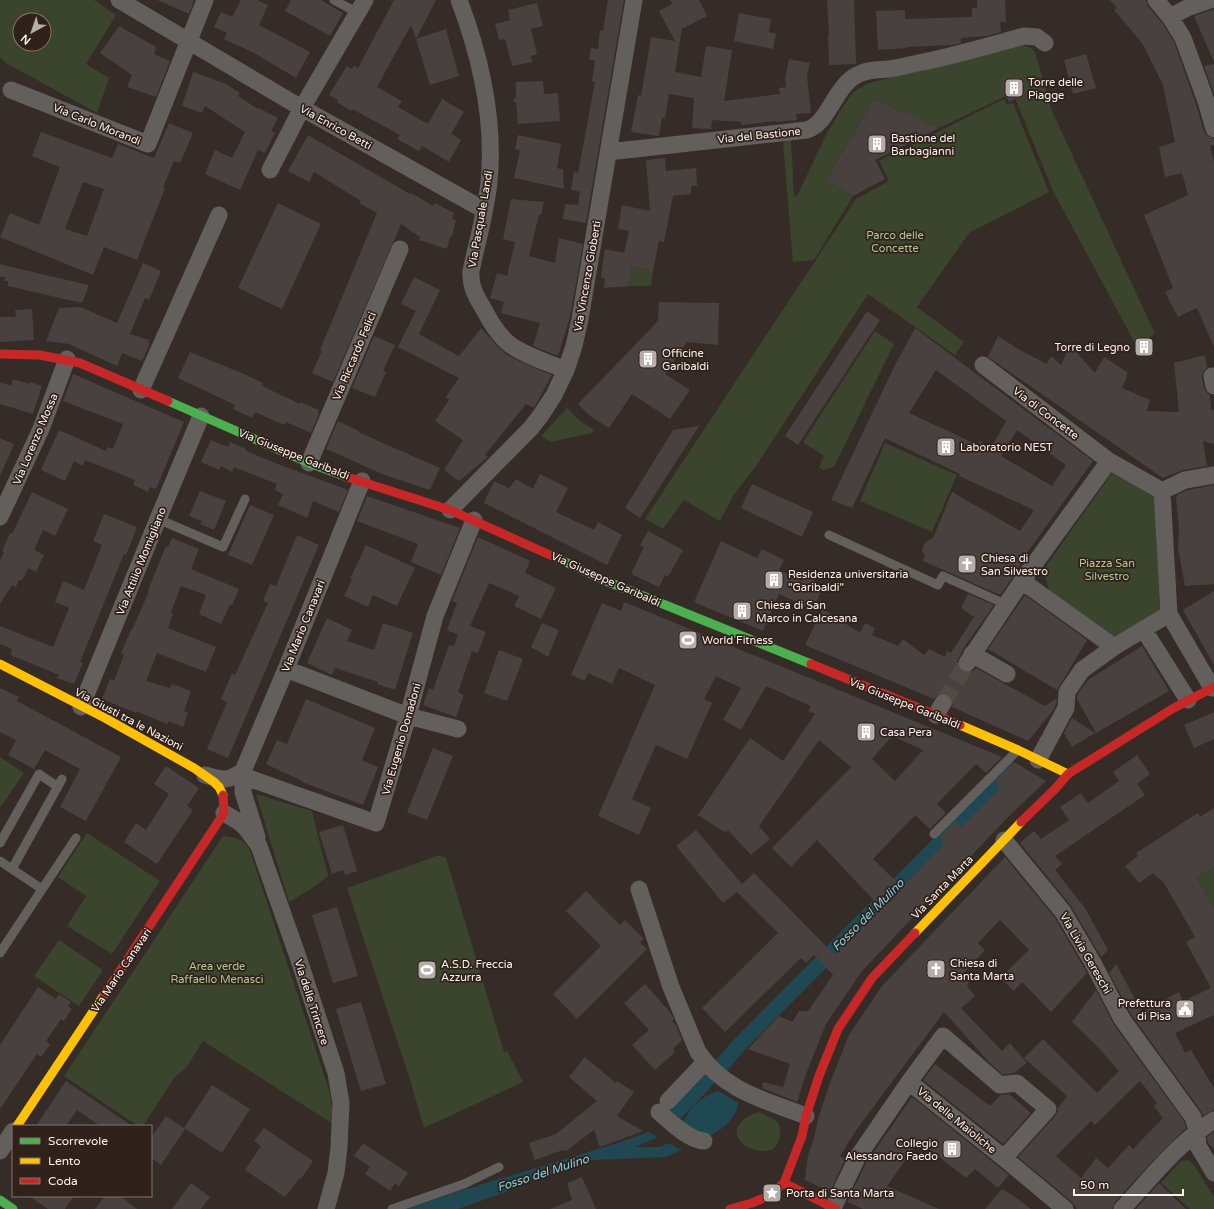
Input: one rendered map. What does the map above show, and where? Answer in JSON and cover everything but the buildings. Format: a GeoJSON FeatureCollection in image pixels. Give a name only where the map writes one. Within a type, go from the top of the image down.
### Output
{"type":"FeatureCollection","features":[{"type":"Feature","properties":{"kind":"street","name":"Via Enrico Betti"},"geometry":{"type":"LineString","coordinates":[[119,0],[302,108],[484,210]]}},
{"type":"Feature","properties":{"kind":"street"},"geometry":{"type":"LineString","coordinates":[[189,42],[205,0]]}},
{"type":"Feature","properties":{"kind":"street","name":"Via Pasquale Landi"},"geometry":{"type":"LineString","coordinates":[[459,0],[467,22],[483,79],[490,129],[489,184],[470,271],[471,282],[477,298],[489,320],[508,343],[566,370]]}},
{"type":"Feature","properties":{"kind":"street","name":"Via Vincenzo Gioberti"},"geometry":{"type":"LineString","coordinates":[[450,510],[531,428],[554,395],[566,370],[574,346],[580,319],[634,0]]}},
{"type":"Feature","properties":{"kind":"street"},"geometry":{"type":"LineString","coordinates":[[1156,0],[1170,16],[1183,38],[1214,129]]}},
{"type":"Feature","properties":{"kind":"street"},"geometry":{"type":"LineString","coordinates":[[1170,16],[1210,0]]}},
{"type":"Feature","properties":{"kind":"street"},"geometry":{"type":"LineString","coordinates":[[270,170],[302,108],[361,7]]}},
{"type":"Feature","properties":{"kind":"street","name":"Via del Bastione"},"geometry":{"type":"LineString","coordinates":[[608,152],[807,130],[817,125],[842,88],[848,81],[858,74],[867,71],[890,69],[929,61],[1024,36],[1037,37],[1045,43]]}},
{"type":"Feature","properties":{"kind":"street","name":"Via Carlo Morandi"},"geometry":{"type":"LineString","coordinates":[[11,90],[148,144],[189,42]]}},
{"type":"Feature","properties":{"kind":"street"},"geometry":{"type":"LineString","coordinates":[[141,390],[219,215]]}},
{"type":"Feature","properties":{"kind":"street","name":"Via Riccardo Felici"},"geometry":{"type":"LineString","coordinates":[[309,462],[400,249]]}},
{"type":"Feature","properties":{"kind":"street","name":"Via Giuseppe Garibaldi"},"geometry":{"type":"LineString","coordinates":[[0,354],[37,354],[67,359],[80,363],[309,462],[450,510],[606,581],[939,709],[1068,774]]}},
{"type":"Feature","properties":{"kind":"street","name":"Via Lorenzo Mossa"},"geometry":{"type":"LineString","coordinates":[[0,517],[41,429],[67,359]]}},
{"type":"Feature","properties":{"kind":"street","name":"Via di Concette"},"geometry":{"type":"LineString","coordinates":[[983,365],[1109,461]]}},
{"type":"Feature","properties":{"kind":"street"},"geometry":{"type":"LineString","coordinates":[[1214,376],[1212,376],[1214,386]]}},
{"type":"Feature","properties":{"kind":"street","name":"Via Attilio Momigliano"},"geometry":{"type":"LineString","coordinates":[[81,707],[201,416]]}},
{"type":"Feature","properties":{"kind":"street"},"geometry":{"type":"LineString","coordinates":[[1007,674],[970,658],[1022,581],[1109,461],[1162,491]]}},
{"type":"Feature","properties":{"kind":"street"},"geometry":{"type":"LineString","coordinates":[[1162,491],[1185,480],[1214,475]]}},
{"type":"Feature","properties":{"kind":"street","name":"Via Mario Canavari"},"geometry":{"type":"LineString","coordinates":[[259,846],[243,792],[243,771],[362,481]]}},
{"type":"Feature","properties":{"kind":"street"},"geometry":{"type":"LineString","coordinates":[[1162,491],[1169,614],[1213,687]]}},
{"type":"Feature","properties":{"kind":"street","name":"Via Eugenio Donadoni"},"geometry":{"type":"LineString","coordinates":[[243,771],[251,779],[376,823],[408,716],[435,616],[474,520]]}},
{"type":"Feature","properties":{"kind":"street"},"geometry":{"type":"LineString","coordinates":[[1022,581],[1114,647]]}},
{"type":"Feature","properties":{"kind":"street"},"geometry":{"type":"LineString","coordinates":[[1038,760],[1066,708],[1067,692],[1082,670],[1114,647],[1169,614]]}},
{"type":"Feature","properties":{"kind":"street"},"geometry":{"type":"LineString","coordinates":[[1144,630],[1188,700]]}},
{"type":"Feature","properties":{"kind":"street","name":"Via Giusti tra le Nazioni"},"geometry":{"type":"LineString","coordinates":[[0,664],[142,738],[204,774],[222,791],[225,799],[224,813]]}},
{"type":"Feature","properties":{"kind":"street"},"geometry":{"type":"LineString","coordinates":[[286,669],[408,716],[458,729]]}},
{"type":"Feature","properties":{"kind":"street","name":"Via Santa Marta"},"geometry":{"type":"LineString","coordinates":[[784,1183],[802,1136],[806,1116],[823,1065],[838,1029],[865,987],[1004,840],[1055,790],[1068,774],[1188,700],[1213,687]]}},
{"type":"Feature","properties":{"kind":"street"},"geometry":{"type":"LineString","coordinates":[[204,774],[219,779],[228,779],[233,778],[243,771]]}},
{"type":"Feature","properties":{"kind":"street","name":"Via Mario Canavari"},"geometry":{"type":"LineString","coordinates":[[17,1125],[224,813]]}},
{"type":"Feature","properties":{"kind":"street","name":"Via delle Trincere"},"geometry":{"type":"LineString","coordinates":[[224,813],[239,822],[259,846],[336,1073],[339,1088],[341,1116],[339,1153],[336,1173],[326,1209]]}},
{"type":"Feature","properties":{"kind":"street","name":"Via Livia Gereschi"},"geometry":{"type":"LineString","coordinates":[[1004,840],[1064,912],[1122,1019],[1193,1117],[1197,1131],[1198,1146],[1214,1173]]}},
{"type":"Feature","properties":{"kind":"street"},"geometry":{"type":"LineString","coordinates":[[639,889],[671,987],[698,1052],[707,1065],[726,1082],[756,1097],[806,1116]]}},
{"type":"Feature","properties":{"kind":"street","name":"Via delle Maioliche"},"geometry":{"type":"LineString","coordinates":[[835,1208],[857,1158],[909,1082],[943,1036],[1000,1085],[1017,1083],[1048,1109],[1004,1158]]}},
{"type":"Feature","properties":{"kind":"street"},"geometry":{"type":"LineString","coordinates":[[704,1141],[696,1140],[674,1124],[663,1106],[707,1065]]}},
{"type":"Feature","properties":{"kind":"street","name":"Via delle Maioliche"},"geometry":{"type":"LineString","coordinates":[[909,1082],[1065,1209]]}},
{"type":"Feature","properties":{"kind":"street"},"geometry":{"type":"LineString","coordinates":[[1122,1209],[1197,1131],[1214,1120]]}},
{"type":"Feature","properties":{"kind":"street"},"geometry":{"type":"LineString","coordinates":[[0,1151],[12,1133]]}},
{"type":"Feature","properties":{"kind":"street"},"geometry":{"type":"LineString","coordinates":[[730,1209],[760,1200],[775,1191],[784,1183],[835,1208]]}},
{"type":"Feature","properties":{"kind":"street"},"geometry":{"type":"LineString","coordinates":[[0,1200],[13,1209]]}},
{"type":"Feature","properties":{"kind":"lane"},"geometry":{"type":"LineString","coordinates":[[334,0],[361,7]]}},
{"type":"Feature","properties":{"kind":"lane"},"geometry":{"type":"LineString","coordinates":[[158,519],[223,547],[245,499]]}},
{"type":"Feature","properties":{"kind":"lane"},"geometry":{"type":"LineString","coordinates":[[829,535],[938,585],[943,576],[1006,604]]}},
{"type":"Feature","properties":{"kind":"lane"},"geometry":{"type":"LineString","coordinates":[[934,834],[1018,750]]}},
{"type":"Feature","properties":{"kind":"lane"},"geometry":{"type":"LineString","coordinates":[[0,843],[39,774],[60,783],[12,869]]}},
{"type":"Feature","properties":{"kind":"lane"},"geometry":{"type":"LineString","coordinates":[[0,953],[76,838]]}},
{"type":"Feature","properties":{"kind":"lane"},"geometry":{"type":"LineString","coordinates":[[0,861],[42,889]]}},
{"type":"Feature","properties":{"kind":"lane"},"geometry":{"type":"LineString","coordinates":[[392,1209],[464,1184],[499,1166]]}},
{"type":"Feature","properties":{"kind":"green space"},"geometry":{"type":"Polygon","coordinates":[[[0,0],[94,0],[116,15],[86,64],[109,78],[97,113],[6,63],[0,57],[0,0]]]}},
{"type":"Feature","properties":{"kind":"green space"},"geometry":{"type":"Polygon","coordinates":[[[1022,45],[1031,48],[1035,52],[1052,111],[1155,334],[1136,345],[1053,191],[1015,98],[1027,93],[1018,75],[1000,84],[1006,96],[939,128],[874,99],[826,180],[853,196],[814,260],[793,262],[783,142],[791,140],[794,197],[797,196],[826,135],[853,92],[869,83],[1022,45]]]}},
{"type":"Feature","properties":{"kind":"green space","name":"Parco delle Concette"},"geometry":{"type":"Polygon","coordinates":[[[1004,99],[1007,105],[1013,103],[1049,192],[969,233],[917,307],[964,342],[955,355],[868,294],[756,466],[733,496],[720,521],[684,500],[663,529],[645,519],[856,199],[889,181],[879,161],[1004,99]]]}},
{"type":"Feature","properties":{"kind":"green space"},"geometry":{"type":"Polygon","coordinates":[[[632,266],[653,271],[651,286],[629,286],[632,266]]]}},
{"type":"Feature","properties":{"kind":"green space"},"geometry":{"type":"Polygon","coordinates":[[[875,331],[894,344],[834,467],[823,470],[819,467],[824,456],[803,442],[875,331]]]}},
{"type":"Feature","properties":{"kind":"green space"},"geometry":{"type":"Polygon","coordinates":[[[567,408],[580,421],[594,430],[592,433],[551,442],[541,436],[567,408]]]}},
{"type":"Feature","properties":{"kind":"green space"},"geometry":{"type":"Polygon","coordinates":[[[885,443],[957,475],[932,532],[860,501],[885,443]]]}},
{"type":"Feature","properties":{"kind":"green space","name":"Piazza San Silvestro"},"geometry":{"type":"Polygon","coordinates":[[[1112,473],[1154,494],[1160,610],[1116,640],[1049,591],[1044,569],[1112,473]]]}},
{"type":"Feature","properties":{"kind":"green space"},"geometry":{"type":"Polygon","coordinates":[[[0,757],[24,773],[0,808],[0,757]]]}},
{"type":"Feature","properties":{"kind":"green space"},"geometry":{"type":"Polygon","coordinates":[[[256,794],[312,811],[328,876],[311,889],[289,902],[256,794]]]}},
{"type":"Feature","properties":{"kind":"green space"},"geometry":{"type":"Polygon","coordinates":[[[87,833],[160,881],[112,954],[67,926],[86,896],[58,877],[87,833]]]}},
{"type":"Feature","properties":{"kind":"green space","name":"Area verde Raffaello Menasci"},"geometry":{"type":"Polygon","coordinates":[[[223,836],[240,839],[245,843],[250,851],[329,1090],[333,1124],[203,1041],[186,1068],[174,1078],[144,1125],[137,1125],[64,1076],[223,836]]]}},
{"type":"Feature","properties":{"kind":"green space","name":"A.S.D. Freccia Azzurra"},"geometry":{"type":"Polygon","coordinates":[[[440,855],[446,858],[504,1052],[507,1051],[523,1082],[424,1128],[411,1083],[347,888],[440,855]]]}},
{"type":"Feature","properties":{"kind":"green space"},"geometry":{"type":"Polygon","coordinates":[[[1214,867],[1214,909],[1196,877],[1214,867]]]}},
{"type":"Feature","properties":{"kind":"green space"},"geometry":{"type":"Polygon","coordinates":[[[59,940],[103,970],[79,1006],[34,976],[59,940]]]}},
{"type":"Feature","properties":{"kind":"green space"},"geometry":{"type":"Polygon","coordinates":[[[759,1112],[776,1121],[780,1127],[780,1138],[774,1148],[770,1150],[756,1150],[746,1146],[740,1142],[737,1136],[739,1125],[744,1119],[759,1112]]]}},
{"type":"Feature","properties":{"kind":"green space"},"geometry":{"type":"Polygon","coordinates":[[[1189,1160],[1194,1165],[1214,1197],[1214,1209],[1190,1209],[1161,1183],[1181,1161],[1189,1160]]]}},
{"type":"Feature","properties":{"kind":"water"},"geometry":{"type":"Polygon","coordinates":[[[718,1091],[739,1103],[734,1115],[727,1124],[707,1137],[683,1123],[689,1112],[697,1103],[712,1093],[718,1091]]]}},
{"type":"Feature","properties":{"kind":"water"},"geometry":{"type":"Polygon","coordinates":[[[648,1132],[658,1137],[635,1147],[660,1147],[669,1143],[681,1150],[666,1157],[592,1160],[488,1195],[477,1186],[624,1141],[648,1132]]]}},
{"type":"Feature","properties":{"kind":"water"},"geometry":{"type":"Polygon","coordinates":[[[469,1188],[484,1198],[481,1201],[458,1209],[405,1209],[469,1188]]]}},
{"type":"Feature","properties":{"kind":"waterway","name":"Fosso del Mulino"},"geometry":{"type":"LineString","coordinates":[[720,1067],[739,1045],[1012,770]]}},
{"type":"Feature","properties":{"kind":"waterway","name":"Fosso del Mulino"},"geometry":{"type":"LineString","coordinates":[[671,1118],[709,1078]]}},
{"type":"Feature","properties":{"kind":"waterway","name":"Fosso del Mulino"},"geometry":{"type":"LineString","coordinates":[[432,1209],[504,1185]]}},
{"type":"Feature","properties":{"kind":"tunnel"},"geometry":{"type":"LineString","coordinates":[[943,703],[967,663]]}},
{"type":"Feature","properties":{"kind":"traffic: fast"},"geometry":{"type":"LineString","coordinates":[[168,401],[309,463],[347,477]]}},
{"type":"Feature","properties":{"kind":"traffic: fast"},"geometry":{"type":"LineString","coordinates":[[561,560],[606,581],[811,664]]}},
{"type":"Feature","properties":{"kind":"traffic: fast"},"geometry":{"type":"LineString","coordinates":[[0,1200],[13,1209]]}},
{"type":"Feature","properties":{"kind":"traffic: slow"},"geometry":{"type":"LineString","coordinates":[[0,664],[105,718],[194,768],[214,782],[219,787],[223,795]]}},
{"type":"Feature","properties":{"kind":"traffic: slow"},"geometry":{"type":"LineString","coordinates":[[960,725],[1068,774]]}},
{"type":"Feature","properties":{"kind":"traffic: slow"},"geometry":{"type":"LineString","coordinates":[[915,933],[1021,822]]}},
{"type":"Feature","properties":{"kind":"traffic: slow"},"geometry":{"type":"LineString","coordinates":[[18,1125],[104,995]]}},
{"type":"Feature","properties":{"kind":"traffic: jam"},"geometry":{"type":"LineString","coordinates":[[0,354],[40,355],[80,363],[168,401]]}},
{"type":"Feature","properties":{"kind":"traffic: jam"},"geometry":{"type":"LineString","coordinates":[[347,477],[450,510],[561,560]]}},
{"type":"Feature","properties":{"kind":"traffic: jam"},"geometry":{"type":"LineString","coordinates":[[811,664],[960,725]]}},
{"type":"Feature","properties":{"kind":"traffic: jam"},"geometry":{"type":"LineString","coordinates":[[1021,822],[1055,789],[1068,774],[1172,709],[1214,687]]}},
{"type":"Feature","properties":{"kind":"traffic: jam"},"geometry":{"type":"LineString","coordinates":[[104,995],[224,813],[223,795]]}},
{"type":"Feature","properties":{"kind":"traffic: jam"},"geometry":{"type":"LineString","coordinates":[[730,1209],[752,1203],[766,1197],[784,1183],[802,1136],[806,1116],[819,1076],[838,1029],[872,978],[915,933]]}},
{"type":"Feature","properties":{"kind":"traffic: jam"},"geometry":{"type":"LineString","coordinates":[[784,1183],[836,1209]]}},
{"type":"Feature","properties":{"kind":"place","name":"Torre delle Piagge"},"geometry":{"type":"Point","coordinates":[1014,88]}},
{"type":"Feature","properties":{"kind":"place","name":"Bastione del Barbagianni"},"geometry":{"type":"Point","coordinates":[877,144]}},
{"type":"Feature","properties":{"kind":"place","name":"Torre di Legno"},"geometry":{"type":"Point","coordinates":[1144,347]}},
{"type":"Feature","properties":{"kind":"place","name":"Officine Garibaldi"},"geometry":{"type":"Point","coordinates":[648,359]}},
{"type":"Feature","properties":{"kind":"place","name":"Laboratorio NEST"},"geometry":{"type":"Point","coordinates":[946,447]}},
{"type":"Feature","properties":{"kind":"place","name":"Chiesa di San Silvestro"},"geometry":{"type":"Point","coordinates":[967,564]}},
{"type":"Feature","properties":{"kind":"place","name":"Residenza universitaria \"Garibaldi\""},"geometry":{"type":"Point","coordinates":[774,580]}},
{"type":"Feature","properties":{"kind":"place","name":"Chiesa di San Marco in Calcesana"},"geometry":{"type":"Point","coordinates":[742,611]}},
{"type":"Feature","properties":{"kind":"place","name":"World Fitness"},"geometry":{"type":"Point","coordinates":[688,640]}},
{"type":"Feature","properties":{"kind":"place","name":"Casa Pera"},"geometry":{"type":"Point","coordinates":[866,732]}},
{"type":"Feature","properties":{"kind":"place","name":"Chiesa di Santa Marta"},"geometry":{"type":"Point","coordinates":[936,969]}},
{"type":"Feature","properties":{"kind":"place","name":"A.S.D. Freccia Azzurra"},"geometry":{"type":"Point","coordinates":[427,970]}},
{"type":"Feature","properties":{"kind":"place","name":"Prefettura di Pisa"},"geometry":{"type":"Point","coordinates":[1185,1009]}},
{"type":"Feature","properties":{"kind":"place","name":"Collegio Alessandro Faedo"},"geometry":{"type":"Point","coordinates":[952,1149]}},
{"type":"Feature","properties":{"kind":"place","name":"Porta di Santa Marta"},"geometry":{"type":"Point","coordinates":[772,1193]}}]}
